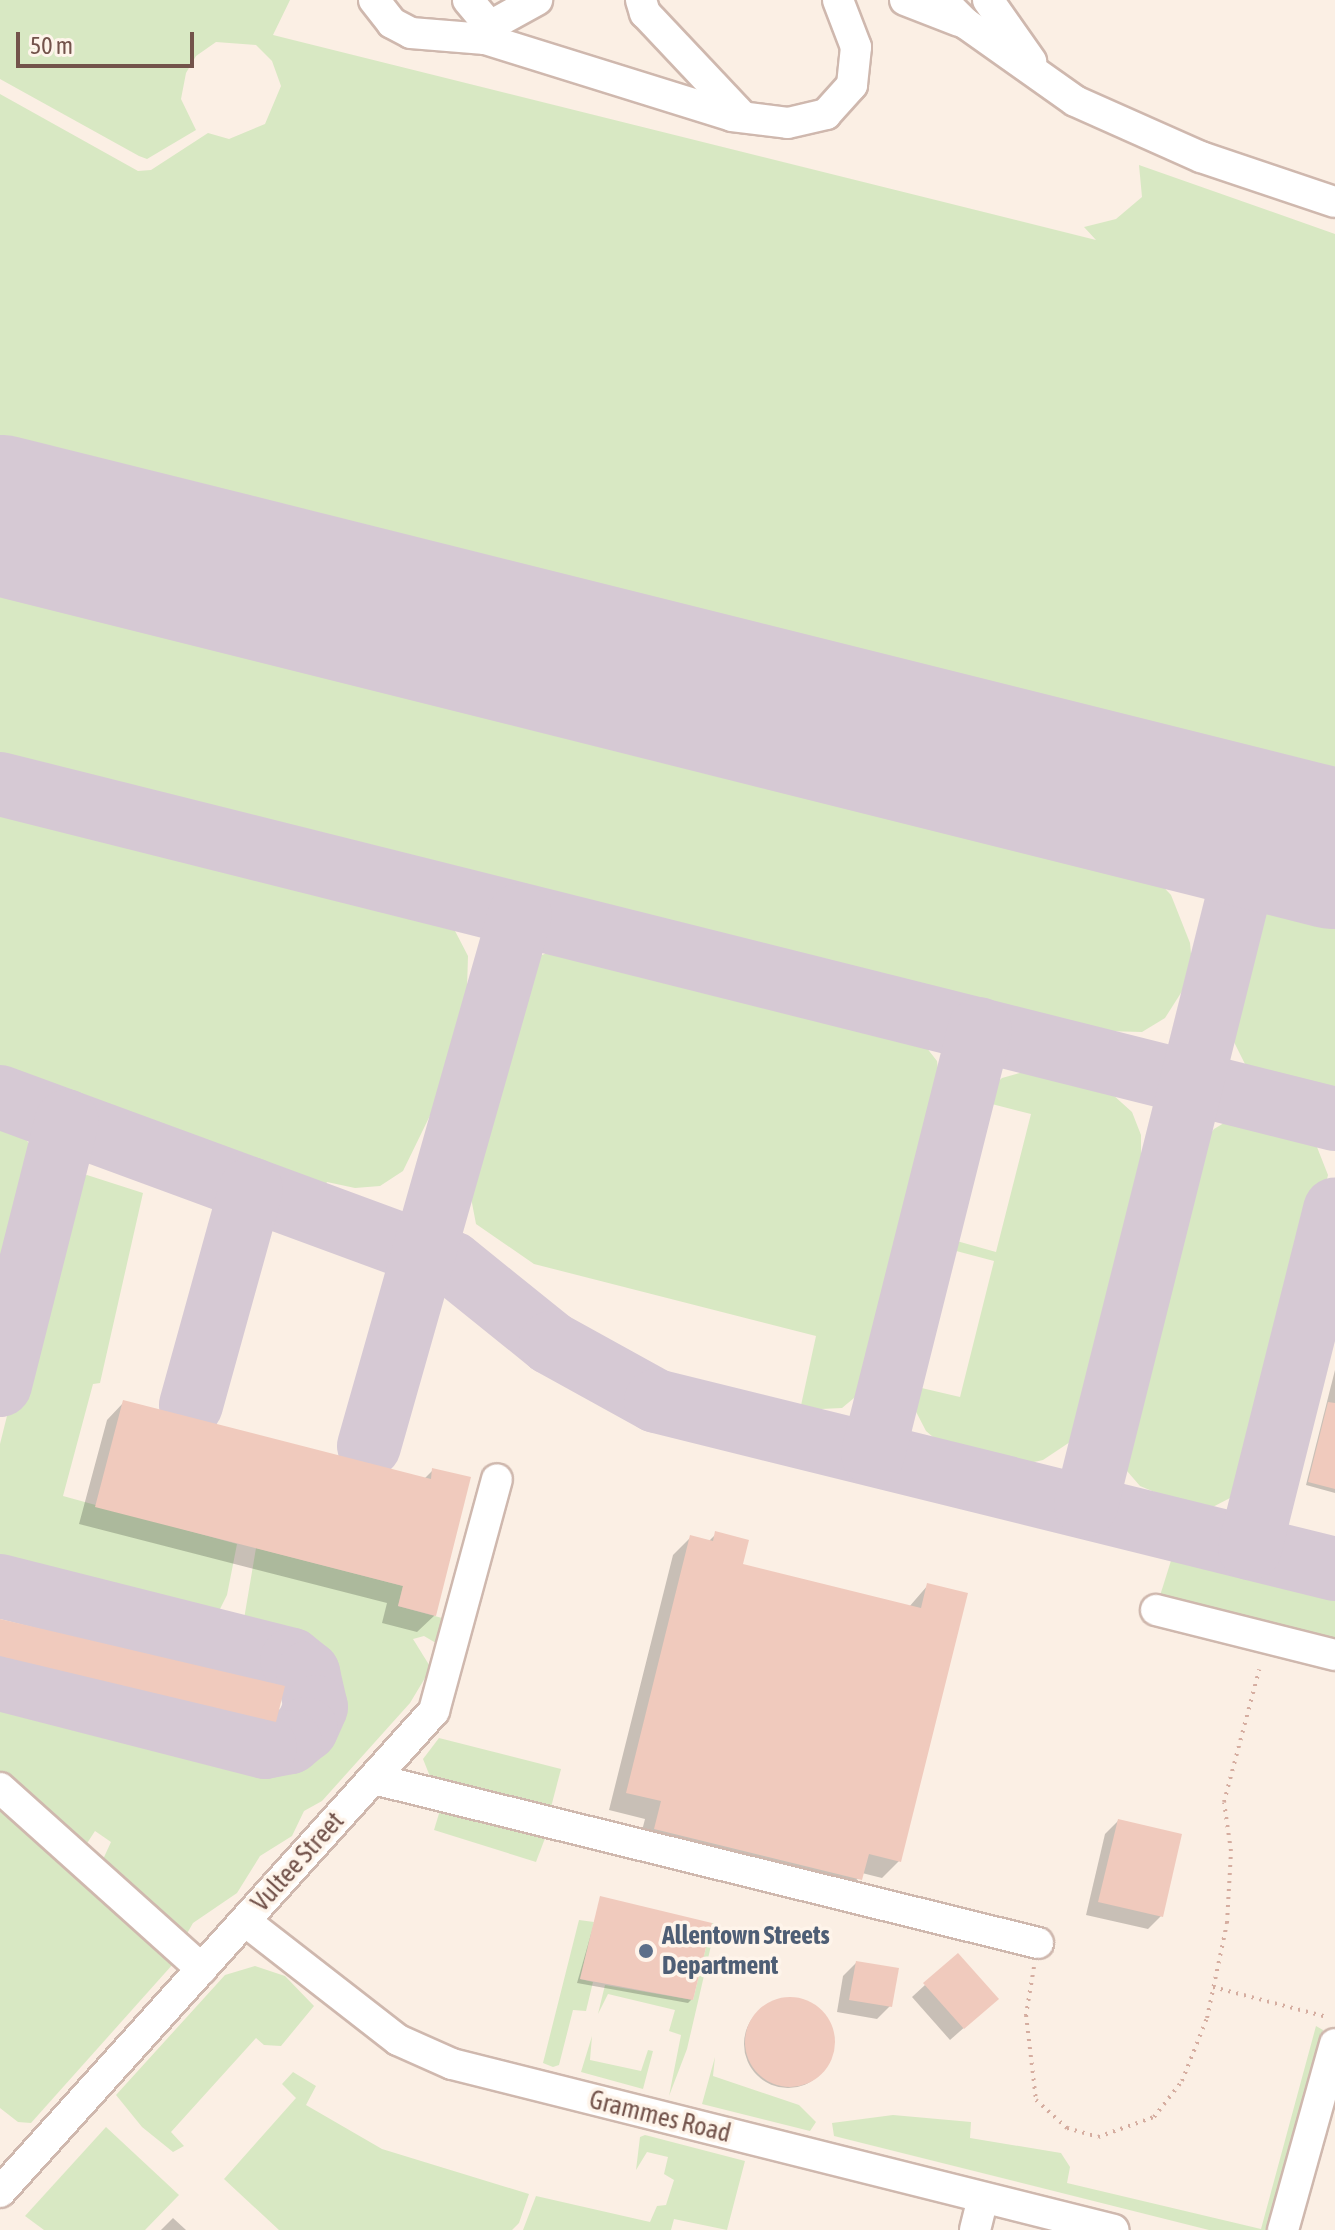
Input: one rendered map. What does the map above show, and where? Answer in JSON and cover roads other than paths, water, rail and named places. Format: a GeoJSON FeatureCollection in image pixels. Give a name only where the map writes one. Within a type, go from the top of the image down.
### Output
{"type":"FeatureCollection","features":[{"type":"Feature","properties":{"kind":"street"},"geometry":{"type":"LineString","coordinates":[[374,0],[392,23],[411,33],[488,32],[745,120],[808,121],[841,101],[858,66],[851,27],[838,0]]}},
{"type":"Feature","properties":{"kind":"street"},"geometry":{"type":"LineString","coordinates":[[468,0],[488,32]]}},
{"type":"Feature","properties":{"kind":"street"},"geometry":{"type":"LineString","coordinates":[[488,32],[537,0]]}},
{"type":"Feature","properties":{"kind":"street"},"geometry":{"type":"LineString","coordinates":[[641,0],[645,13],[745,120]]}},
{"type":"Feature","properties":{"kind":"street"},"geometry":{"type":"LineString","coordinates":[[905,0],[965,23]]}},
{"type":"Feature","properties":{"kind":"street"},"geometry":{"type":"LineString","coordinates":[[942,0],[965,23],[1075,101],[1201,157],[1335,202]]}},
{"type":"Feature","properties":{"kind":"street"},"geometry":{"type":"LineString","coordinates":[[995,4],[1043,79]]}},
{"type":"Feature","properties":{"kind":"street","name":"Vultee Street"},"geometry":{"type":"LineString","coordinates":[[0,2192],[374,1779],[443,1694],[497,1479]]}},
{"type":"Feature","properties":{"kind":"street"},"geometry":{"type":"LineString","coordinates":[[1156,1610],[1335,1655]]}},
{"type":"Feature","properties":{"kind":"street"},"geometry":{"type":"LineString","coordinates":[[374,1779],[1038,1943]]}},
{"type":"Feature","properties":{"kind":"street"},"geometry":{"type":"LineString","coordinates":[[0,1788],[202,1969]]}},
{"type":"Feature","properties":{"kind":"street","name":"Grammes Road"},"geometry":{"type":"LineString","coordinates":[[245,1921],[398,2040],[452,2064],[1114,2230]]}},
{"type":"Feature","properties":{"kind":"street"},"geometry":{"type":"LineString","coordinates":[[1283,2230],[1335,2044]]}},
{"type":"Feature","properties":{"kind":"street"},"geometry":{"type":"LineString","coordinates":[[975,2230],[983,2199]]}},
{"type":"Feature","properties":{"kind":"place","name":"Allentown Streets Department"},"geometry":{"type":"Point","coordinates":[646,1951]}}]}
